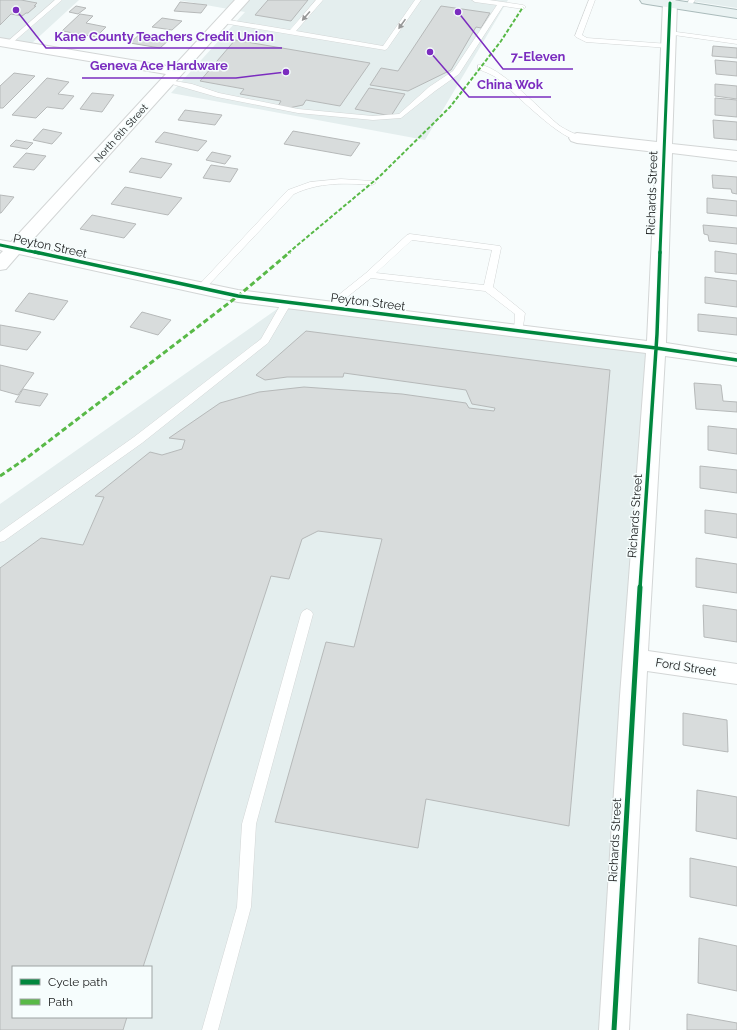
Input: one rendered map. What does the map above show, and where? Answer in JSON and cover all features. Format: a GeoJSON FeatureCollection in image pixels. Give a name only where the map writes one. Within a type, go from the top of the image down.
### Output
{"type":"FeatureCollection","features":[{"type":"Feature","properties":{"kind":"main road"},"geometry":{"type":"LineString","coordinates":[[647,0],[684,3],[737,14]]}},
{"type":"Feature","properties":{"kind":"street","name":"North 6th Street"},"geometry":{"type":"LineString","coordinates":[[0,265],[8,247],[173,77],[242,0]]}},
{"type":"Feature","properties":{"kind":"street","name":"Richards Street"},"geometry":{"type":"LineString","coordinates":[[614,1030],[656,348],[669,40],[684,3]]}},
{"type":"Feature","properties":{"kind":"street"},"geometry":{"type":"LineString","coordinates":[[5,43],[173,77]]}},
{"type":"Feature","properties":{"kind":"street"},"geometry":{"type":"LineString","coordinates":[[577,138],[664,149],[737,156]]}},
{"type":"Feature","properties":{"kind":"street","name":"Peyton Street"},"geometry":{"type":"LineString","coordinates":[[8,247],[238,296],[656,348],[737,360]]}},
{"type":"Feature","properties":{"kind":"street","name":"Ford Street"},"geometry":{"type":"LineString","coordinates":[[636,659],[737,674]]}},
{"type":"Feature","properties":{"kind":"lane"},"geometry":{"type":"LineString","coordinates":[[5,43],[59,0]]}},
{"type":"Feature","properties":{"kind":"lane"},"geometry":{"type":"LineString","coordinates":[[291,33],[320,0]]}},
{"type":"Feature","properties":{"kind":"lane"},"geometry":{"type":"LineString","coordinates":[[223,21],[385,48],[418,0]]}},
{"type":"Feature","properties":{"kind":"lane"},"geometry":{"type":"LineString","coordinates":[[475,0],[523,7]]}},
{"type":"Feature","properties":{"kind":"lane"},"geometry":{"type":"LineString","coordinates":[[592,0],[578,36],[586,40],[737,42]]}},
{"type":"Feature","properties":{"kind":"lane"},"geometry":{"type":"LineString","coordinates":[[173,77],[224,97],[298,111],[373,118],[400,116],[432,89],[456,72],[501,4]]}},
{"type":"Feature","properties":{"kind":"lane"},"geometry":{"type":"LineString","coordinates":[[482,67],[499,76],[558,128],[577,138]]}},
{"type":"Feature","properties":{"kind":"lane"},"geometry":{"type":"LineString","coordinates":[[200,289],[291,192],[311,184],[345,181],[372,183]]}},
{"type":"Feature","properties":{"kind":"lane"},"geometry":{"type":"LineString","coordinates":[[329,307],[370,275],[410,237],[497,248],[488,288]]}},
{"type":"Feature","properties":{"kind":"lane"},"geometry":{"type":"LineString","coordinates":[[370,275],[488,288],[520,313],[519,331]]}},
{"type":"Feature","properties":{"kind":"lane"},"geometry":{"type":"LineString","coordinates":[[0,538],[138,440],[265,341],[287,302]]}},
{"type":"Feature","properties":{"kind":"lane"},"geometry":{"type":"LineString","coordinates":[[210,1030],[244,907],[249,824],[307,614]]}},
{"type":"Feature","properties":{"kind":"shaded area"},"geometry":{"type":"Polygon","coordinates":[[[0,0],[79,0],[30,45],[0,40],[0,0]]]}},
{"type":"Feature","properties":{"kind":"shaded area"},"geometry":{"type":"Polygon","coordinates":[[[178,0],[508,0],[425,140],[171,93],[245,12],[178,0]]]}},
{"type":"Feature","properties":{"kind":"shaded area"},"geometry":{"type":"Polygon","coordinates":[[[684,0],[737,0],[737,8],[684,0]]]}},
{"type":"Feature","properties":{"kind":"shaded area"},"geometry":{"type":"Polygon","coordinates":[[[280,307],[647,353],[600,1030],[0,1030],[0,504],[280,307]]]}},
{"type":"Feature","properties":{"kind":"building"},"geometry":{"type":"Polygon","coordinates":[[[0,0],[21,0],[37,3],[34,6],[36,6],[28,13],[22,16],[11,14],[0,25],[0,0]]]}},
{"type":"Feature","properties":{"kind":"building"},"geometry":{"type":"Polygon","coordinates":[[[268,0],[308,0],[291,21],[255,15],[268,0]]]}},
{"type":"Feature","properties":{"kind":"building"},"geometry":{"type":"Polygon","coordinates":[[[180,2],[207,5],[201,13],[174,11],[180,2]]]}},
{"type":"Feature","properties":{"kind":"building"},"geometry":{"type":"Polygon","coordinates":[[[76,6],[86,8],[78,14],[69,12],[76,6]]]}},
{"type":"Feature","properties":{"kind":"building"},"geometry":{"type":"Polygon","coordinates":[[[441,6],[490,13],[481,28],[476,27],[451,70],[408,91],[370,85],[381,68],[398,71],[441,6]]]}},
{"type":"Feature","properties":{"kind":"building"},"geometry":{"type":"Polygon","coordinates":[[[80,14],[93,16],[86,23],[106,27],[96,37],[62,31],[80,14]]]}},
{"type":"Feature","properties":{"kind":"building"},"geometry":{"type":"Polygon","coordinates":[[[162,18],[182,21],[172,30],[152,27],[162,18]]]}},
{"type":"Feature","properties":{"kind":"building"},"geometry":{"type":"Polygon","coordinates":[[[141,33],[170,39],[160,48],[130,43],[141,33]]]}},
{"type":"Feature","properties":{"kind":"building"},"geometry":{"type":"Polygon","coordinates":[[[235,40],[370,63],[340,106],[306,100],[303,105],[289,108],[278,106],[281,101],[240,94],[244,89],[200,81],[235,40]]]}},
{"type":"Feature","properties":{"kind":"building"},"geometry":{"type":"Polygon","coordinates":[[[713,46],[737,48],[737,58],[712,56],[713,46]]]}},
{"type":"Feature","properties":{"kind":"building"},"geometry":{"type":"Polygon","coordinates":[[[715,60],[737,62],[737,76],[716,74],[715,60]]]}},
{"type":"Feature","properties":{"kind":"building"},"geometry":{"type":"Polygon","coordinates":[[[14,73],[35,76],[3,108],[0,108],[0,86],[14,73]]]}},
{"type":"Feature","properties":{"kind":"building"},"geometry":{"type":"Polygon","coordinates":[[[47,78],[69,82],[58,94],[74,96],[63,109],[47,107],[36,118],[12,115],[47,78]]]}},
{"type":"Feature","properties":{"kind":"building"},"geometry":{"type":"Polygon","coordinates":[[[715,84],[737,86],[737,99],[715,96],[715,84]]]}},
{"type":"Feature","properties":{"kind":"building"},"geometry":{"type":"Polygon","coordinates":[[[369,88],[405,94],[391,116],[355,109],[369,88]]]}},
{"type":"Feature","properties":{"kind":"building"},"geometry":{"type":"Polygon","coordinates":[[[92,93],[114,95],[102,112],[80,109],[92,93]]]}},
{"type":"Feature","properties":{"kind":"building"},"geometry":{"type":"Polygon","coordinates":[[[715,98],[737,100],[737,117],[715,115],[715,98]]]}},
{"type":"Feature","properties":{"kind":"building"},"geometry":{"type":"Polygon","coordinates":[[[185,110],[222,115],[215,125],[178,120],[185,110]]]}},
{"type":"Feature","properties":{"kind":"building"},"geometry":{"type":"Polygon","coordinates":[[[713,120],[737,122],[737,140],[714,138],[713,120]]]}},
{"type":"Feature","properties":{"kind":"building"},"geometry":{"type":"Polygon","coordinates":[[[43,129],[62,133],[52,144],[33,140],[43,129]]]}},
{"type":"Feature","properties":{"kind":"building"},"geometry":{"type":"Polygon","coordinates":[[[293,131],[360,143],[351,156],[284,144],[293,131]]]}},
{"type":"Feature","properties":{"kind":"building"},"geometry":{"type":"Polygon","coordinates":[[[164,132],[207,141],[198,151],[155,142],[164,132]]]}},
{"type":"Feature","properties":{"kind":"building"},"geometry":{"type":"Polygon","coordinates":[[[16,140],[33,143],[27,149],[10,146],[16,140]]]}},
{"type":"Feature","properties":{"kind":"building"},"geometry":{"type":"Polygon","coordinates":[[[212,152],[231,156],[225,164],[206,160],[212,152]]]}},
{"type":"Feature","properties":{"kind":"building"},"geometry":{"type":"Polygon","coordinates":[[[26,153],[46,156],[34,170],[13,167],[26,153]]]}},
{"type":"Feature","properties":{"kind":"building"},"geometry":{"type":"Polygon","coordinates":[[[141,158],[172,164],[161,178],[129,172],[141,158]]]}},
{"type":"Feature","properties":{"kind":"building"},"geometry":{"type":"Polygon","coordinates":[[[211,165],[238,169],[230,182],[203,178],[211,165]]]}},
{"type":"Feature","properties":{"kind":"building"},"geometry":{"type":"Polygon","coordinates":[[[712,175],[737,177],[737,194],[732,193],[731,189],[713,188],[712,175]]]}},
{"type":"Feature","properties":{"kind":"building"},"geometry":{"type":"Polygon","coordinates":[[[125,187],[182,198],[168,215],[111,204],[125,187]]]}},
{"type":"Feature","properties":{"kind":"building"},"geometry":{"type":"Polygon","coordinates":[[[0,195],[14,197],[1,213],[0,213],[0,195]]]}},
{"type":"Feature","properties":{"kind":"building"},"geometry":{"type":"Polygon","coordinates":[[[707,198],[737,201],[737,216],[707,213],[707,198]]]}},
{"type":"Feature","properties":{"kind":"building"},"geometry":{"type":"Polygon","coordinates":[[[92,215],[136,224],[124,238],[80,229],[92,215]]]}},
{"type":"Feature","properties":{"kind":"building"},"geometry":{"type":"Polygon","coordinates":[[[703,225],[737,228],[737,244],[709,241],[708,235],[704,234],[703,225]]]}},
{"type":"Feature","properties":{"kind":"building"},"geometry":{"type":"Polygon","coordinates":[[[715,251],[737,254],[737,274],[715,272],[715,251]]]}},
{"type":"Feature","properties":{"kind":"building"},"geometry":{"type":"Polygon","coordinates":[[[705,277],[737,281],[737,307],[705,303],[705,277]]]}},
{"type":"Feature","properties":{"kind":"building"},"geometry":{"type":"Polygon","coordinates":[[[29,293],[68,301],[54,320],[15,311],[29,293]]]}},
{"type":"Feature","properties":{"kind":"building"},"geometry":{"type":"Polygon","coordinates":[[[142,312],[171,320],[158,335],[130,327],[142,312]]]}},
{"type":"Feature","properties":{"kind":"building"},"geometry":{"type":"Polygon","coordinates":[[[698,314],[737,318],[737,335],[698,331],[698,314]]]}},
{"type":"Feature","properties":{"kind":"building"},"geometry":{"type":"Polygon","coordinates":[[[0,325],[41,332],[27,350],[0,345],[0,325]]]}},
{"type":"Feature","properties":{"kind":"building"},"geometry":{"type":"Polygon","coordinates":[[[306,331],[610,370],[569,826],[426,799],[418,848],[275,822],[326,642],[354,647],[382,539],[318,531],[302,539],[289,579],[271,576],[143,966],[12,966],[12,1018],[127,1018],[123,1030],[0,1030],[0,568],[41,538],[83,545],[104,497],[95,496],[150,452],[162,455],[182,449],[185,440],[169,438],[220,403],[259,392],[304,387],[402,394],[466,403],[469,408],[494,411],[495,408],[472,404],[466,390],[344,373],[343,377],[287,377],[265,380],[256,375],[306,331]]]}},
{"type":"Feature","properties":{"kind":"building"},"geometry":{"type":"Polygon","coordinates":[[[0,365],[34,373],[18,395],[0,390],[0,365]]]}},
{"type":"Feature","properties":{"kind":"building"},"geometry":{"type":"Polygon","coordinates":[[[694,383],[721,385],[723,401],[737,402],[737,412],[696,409],[694,383]]]}},
{"type":"Feature","properties":{"kind":"building"},"geometry":{"type":"Polygon","coordinates":[[[23,389],[48,394],[40,406],[15,402],[23,389]]]}},
{"type":"Feature","properties":{"kind":"building"},"geometry":{"type":"Polygon","coordinates":[[[708,426],[737,429],[737,454],[708,450],[708,426]]]}},
{"type":"Feature","properties":{"kind":"building"},"geometry":{"type":"Polygon","coordinates":[[[700,466],[737,470],[737,493],[700,488],[700,466]]]}},
{"type":"Feature","properties":{"kind":"building"},"geometry":{"type":"Polygon","coordinates":[[[705,510],[737,514],[737,538],[705,533],[705,510]]]}},
{"type":"Feature","properties":{"kind":"building"},"geometry":{"type":"Polygon","coordinates":[[[696,558],[737,564],[737,593],[696,587],[696,558]]]}},
{"type":"Feature","properties":{"kind":"building"},"geometry":{"type":"Polygon","coordinates":[[[703,605],[737,610],[737,642],[704,637],[703,605]]]}},
{"type":"Feature","properties":{"kind":"building"},"geometry":{"type":"Polygon","coordinates":[[[683,713],[727,720],[728,752],[683,745],[683,713]]]}},
{"type":"Feature","properties":{"kind":"building"},"geometry":{"type":"Polygon","coordinates":[[[697,790],[737,797],[737,839],[696,831],[697,790]]]}},
{"type":"Feature","properties":{"kind":"building"},"geometry":{"type":"Polygon","coordinates":[[[690,858],[737,867],[737,906],[690,897],[690,858]]]}},
{"type":"Feature","properties":{"kind":"building"},"geometry":{"type":"Polygon","coordinates":[[[699,938],[737,946],[737,991],[698,983],[699,938]]]}},
{"type":"Feature","properties":{"kind":"building"},"geometry":{"type":"Polygon","coordinates":[[[687,1014],[737,1023],[737,1030],[687,1030],[687,1014]]]}},
{"type":"Feature","properties":{"kind":"marked path"},"geometry":{"type":"LineString","coordinates":[[0,476],[28,457],[238,296],[379,177],[450,107],[501,41],[523,7]]}},
{"type":"Feature","properties":{"kind":"cycle path"},"geometry":{"type":"LineString","coordinates":[[614,1030],[633,696],[657,334],[670,3]]}},
{"type":"Feature","properties":{"kind":"cycle path"},"geometry":{"type":"LineString","coordinates":[[0,245],[238,296],[656,348],[737,360]]}},
{"type":"Feature","properties":{"kind":"place","name":"Kane County Teachers Credit Union"},"geometry":{"type":"Point","coordinates":[16,10]}},
{"type":"Feature","properties":{"kind":"place","name":"7-Eleven"},"geometry":{"type":"Point","coordinates":[458,12]}},
{"type":"Feature","properties":{"kind":"place","name":"China Wok"},"geometry":{"type":"Point","coordinates":[430,52]}},
{"type":"Feature","properties":{"kind":"place","name":"Geneva Ace Hardware"},"geometry":{"type":"Point","coordinates":[286,72]}}]}
